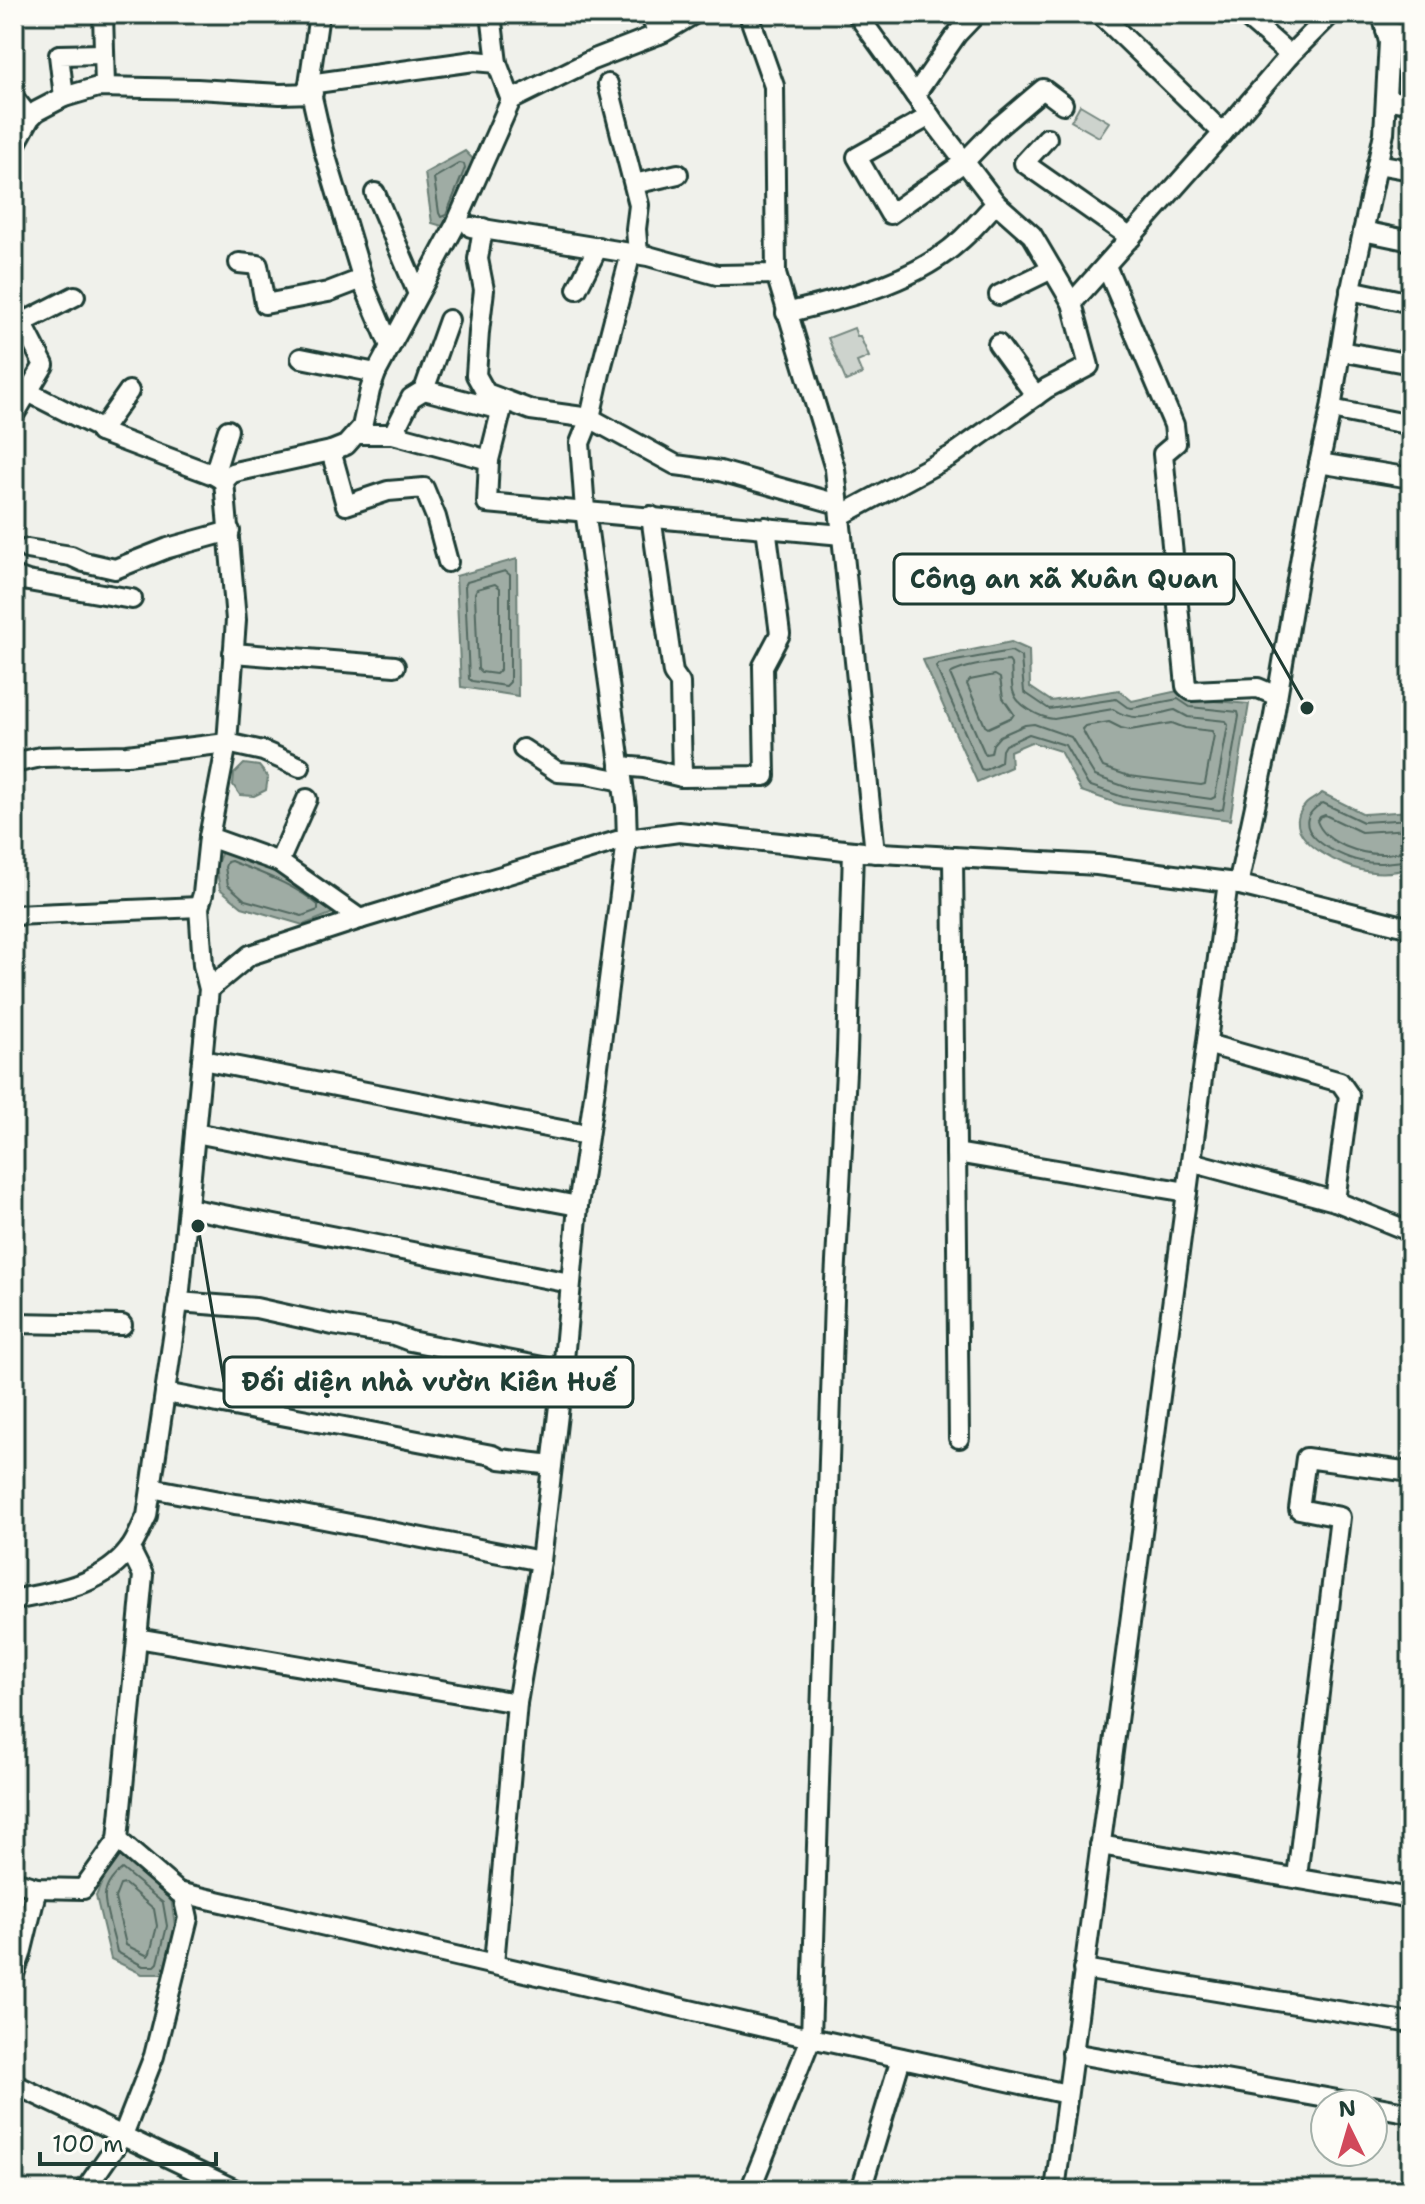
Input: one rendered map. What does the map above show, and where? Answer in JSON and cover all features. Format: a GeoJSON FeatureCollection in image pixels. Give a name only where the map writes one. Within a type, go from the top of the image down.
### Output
{"type":"FeatureCollection","features":[{"type":"Feature","properties":{"kind":"street"},"geometry":{"type":"LineString","coordinates":[[103,14],[105,86]]}},
{"type":"Feature","properties":{"kind":"street"},"geometry":{"type":"LineString","coordinates":[[319,14],[311,88],[324,150],[362,279],[390,346]]}},
{"type":"Feature","properties":{"kind":"street"},"geometry":{"type":"LineString","coordinates":[[491,14],[497,63],[511,100]]}},
{"type":"Feature","properties":{"kind":"street"},"geometry":{"type":"LineString","coordinates":[[649,14],[659,34]]}},
{"type":"Feature","properties":{"kind":"street"},"geometry":{"type":"LineString","coordinates":[[21,387],[99,428],[100,432],[219,478],[346,445],[362,427],[376,373],[456,224],[511,100],[592,60],[659,34],[694,14]]}},
{"type":"Feature","properties":{"kind":"street"},"geometry":{"type":"LineString","coordinates":[[502,405],[489,460],[487,503],[766,527],[840,518],[951,456],[1036,396],[1089,366],[1072,303],[1032,235],[996,203],[857,14]]}},
{"type":"Feature","properties":{"kind":"street"},"geometry":{"type":"LineString","coordinates":[[915,95],[957,34],[976,14]]}},
{"type":"Feature","properties":{"kind":"street"},"geometry":{"type":"LineString","coordinates":[[1100,14],[1223,133]]}},
{"type":"Feature","properties":{"kind":"street"},"geometry":{"type":"LineString","coordinates":[[1243,14],[1290,55]]}},
{"type":"Feature","properties":{"kind":"street"},"geometry":{"type":"LineString","coordinates":[[1072,303],[1290,55],[1331,14]]}},
{"type":"Feature","properties":{"kind":"street"},"geometry":{"type":"LineString","coordinates":[[751,21],[774,86],[776,274],[835,469],[875,853]]}},
{"type":"Feature","properties":{"kind":"street"},"geometry":{"type":"LineString","coordinates":[[1384,22],[1411,36]]}},
{"type":"Feature","properties":{"kind":"street"},"geometry":{"type":"LineString","coordinates":[[1055,2190],[1207,1044],[1233,884],[1277,696],[1350,290],[1384,133],[1389,42],[1384,22]]}},
{"type":"Feature","properties":{"kind":"street"},"geometry":{"type":"LineString","coordinates":[[64,97],[59,55],[103,54]]}},
{"type":"Feature","properties":{"kind":"street"},"geometry":{"type":"LineString","coordinates":[[14,147],[37,111],[64,97],[98,87],[280,94],[474,61],[497,63]]}},
{"type":"Feature","properties":{"kind":"street"},"geometry":{"type":"LineString","coordinates":[[494,1964],[517,1703],[541,1561],[578,1206],[627,840],[626,807],[585,510],[580,443],[590,418],[634,253],[639,205],[608,84]]}},
{"type":"Feature","properties":{"kind":"street"},"geometry":{"type":"LineString","coordinates":[[930,116],[857,157],[890,214],[964,162],[996,129],[1043,89],[1063,104]]}},
{"type":"Feature","properties":{"kind":"street"},"geometry":{"type":"LineString","coordinates":[[14,98],[30,118]]}},
{"type":"Feature","properties":{"kind":"street"},"geometry":{"type":"LineString","coordinates":[[1386,99],[1411,104]]}},
{"type":"Feature","properties":{"kind":"street"},"geometry":{"type":"LineString","coordinates":[[1047,138],[1024,163],[1131,238]]}},
{"type":"Feature","properties":{"kind":"street"},"geometry":{"type":"LineString","coordinates":[[1377,164],[1411,170]]}},
{"type":"Feature","properties":{"kind":"street"},"geometry":{"type":"LineString","coordinates":[[634,184],[678,174]]}},
{"type":"Feature","properties":{"kind":"street"},"geometry":{"type":"LineString","coordinates":[[375,193],[418,294]]}},
{"type":"Feature","properties":{"kind":"street"},"geometry":{"type":"LineString","coordinates":[[786,313],[853,296],[911,272],[961,241],[996,203]]}},
{"type":"Feature","properties":{"kind":"street"},"geometry":{"type":"LineString","coordinates":[[456,224],[634,253],[717,275],[776,274]]}},
{"type":"Feature","properties":{"kind":"street"},"geometry":{"type":"LineString","coordinates":[[483,228],[478,259],[484,290],[476,375],[486,393],[502,405]]}},
{"type":"Feature","properties":{"kind":"street"},"geometry":{"type":"LineString","coordinates":[[1363,231],[1411,241]]}},
{"type":"Feature","properties":{"kind":"street"},"geometry":{"type":"LineString","coordinates":[[577,289],[598,247]]}},
{"type":"Feature","properties":{"kind":"street"},"geometry":{"type":"LineString","coordinates":[[239,263],[258,265],[265,304],[328,292],[362,279]]}},
{"type":"Feature","properties":{"kind":"street"},"geometry":{"type":"LineString","coordinates":[[1106,266],[1174,425],[1176,443],[1163,454],[1186,686],[1192,691],[1258,688],[1277,696]]}},
{"type":"Feature","properties":{"kind":"street"},"geometry":{"type":"LineString","coordinates":[[999,295],[1052,269]]}},
{"type":"Feature","properties":{"kind":"street"},"geometry":{"type":"LineString","coordinates":[[1350,290],[1411,303]]}},
{"type":"Feature","properties":{"kind":"street"},"geometry":{"type":"LineString","coordinates":[[14,415],[21,387],[44,365],[18,315],[75,296]]}},
{"type":"Feature","properties":{"kind":"street"},"geometry":{"type":"LineString","coordinates":[[393,434],[411,398],[424,390],[449,320]]}},
{"type":"Feature","properties":{"kind":"street"},"geometry":{"type":"LineString","coordinates":[[998,344],[1036,396]]}},
{"type":"Feature","properties":{"kind":"street"},"geometry":{"type":"LineString","coordinates":[[1340,351],[1411,364]]}},
{"type":"Feature","properties":{"kind":"street"},"geometry":{"type":"LineString","coordinates":[[301,358],[376,373]]}},
{"type":"Feature","properties":{"kind":"street"},"geometry":{"type":"LineString","coordinates":[[424,390],[590,418],[676,465],[720,471],[840,518]]}},
{"type":"Feature","properties":{"kind":"street"},"geometry":{"type":"LineString","coordinates":[[100,432],[129,391]]}},
{"type":"Feature","properties":{"kind":"street"},"geometry":{"type":"LineString","coordinates":[[1331,409],[1411,425]]}},
{"type":"Feature","properties":{"kind":"street"},"geometry":{"type":"LineString","coordinates":[[14,1600],[75,1587],[111,1569],[130,1549],[147,1516],[178,1302],[209,989],[203,965],[199,907],[227,743],[236,620],[230,531],[219,478],[228,430]]}},
{"type":"Feature","properties":{"kind":"street"},"geometry":{"type":"LineString","coordinates":[[356,434],[393,434],[489,460]]}},
{"type":"Feature","properties":{"kind":"street"},"geometry":{"type":"LineString","coordinates":[[331,451],[346,505],[388,491],[424,488],[436,517],[448,562]]}},
{"type":"Feature","properties":{"kind":"street"},"geometry":{"type":"LineString","coordinates":[[1319,463],[1411,478]]}},
{"type":"Feature","properties":{"kind":"street"},"geometry":{"type":"LineString","coordinates":[[651,516],[673,673],[680,683],[682,777]]}},
{"type":"Feature","properties":{"kind":"street"},"geometry":{"type":"LineString","coordinates":[[523,749],[558,772],[621,774],[644,768],[682,777],[765,776],[763,666],[780,634],[766,527]]}},
{"type":"Feature","properties":{"kind":"street"},"geometry":{"type":"LineString","coordinates":[[27,549],[71,556],[115,569],[168,548],[230,531]]}},
{"type":"Feature","properties":{"kind":"street"},"geometry":{"type":"LineString","coordinates":[[14,576],[132,599]]}},
{"type":"Feature","properties":{"kind":"street"},"geometry":{"type":"LineString","coordinates":[[233,653],[395,666]]}},
{"type":"Feature","properties":{"kind":"street"},"geometry":{"type":"LineString","coordinates":[[14,763],[41,757],[127,755],[227,743],[263,751],[300,767]]}},
{"type":"Feature","properties":{"kind":"street"},"geometry":{"type":"LineString","coordinates":[[279,862],[307,799]]}},
{"type":"Feature","properties":{"kind":"street"},"geometry":{"type":"LineString","coordinates":[[209,989],[250,955],[627,840],[679,832],[875,853],[1097,865],[1233,884],[1411,928]]}},
{"type":"Feature","properties":{"kind":"street"},"geometry":{"type":"LineString","coordinates":[[209,837],[279,862],[360,919]]}},
{"type":"Feature","properties":{"kind":"street"},"geometry":{"type":"LineString","coordinates":[[750,2190],[811,2038],[834,1300],[847,1052],[853,851]]}},
{"type":"Feature","properties":{"kind":"street"},"geometry":{"type":"LineString","coordinates":[[953,857],[959,1438]]}},
{"type":"Feature","properties":{"kind":"street"},"geometry":{"type":"LineString","coordinates":[[14,915],[199,907]]}},
{"type":"Feature","properties":{"kind":"street"},"geometry":{"type":"LineString","coordinates":[[1207,1044],[1340,1082],[1349,1095],[1335,1201]]}},
{"type":"Feature","properties":{"kind":"street"},"geometry":{"type":"LineString","coordinates":[[202,1060],[587,1135]]}},
{"type":"Feature","properties":{"kind":"street"},"geometry":{"type":"LineString","coordinates":[[195,1133],[578,1206]]}},
{"type":"Feature","properties":{"kind":"street"},"geometry":{"type":"LineString","coordinates":[[956,1153],[1187,1192]]}},
{"type":"Feature","properties":{"kind":"street"},"geometry":{"type":"LineString","coordinates":[[1191,1162],[1335,1201],[1411,1232]]}},
{"type":"Feature","properties":{"kind":"street"},"geometry":{"type":"LineString","coordinates":[[188,1208],[570,1283]]}},
{"type":"Feature","properties":{"kind":"street"},"geometry":{"type":"LineString","coordinates":[[178,1302],[256,1308],[563,1371]]}},
{"type":"Feature","properties":{"kind":"street"},"geometry":{"type":"LineString","coordinates":[[14,1323],[122,1325]]}},
{"type":"Feature","properties":{"kind":"street"},"geometry":{"type":"LineString","coordinates":[[165,1393],[500,1459],[552,1465]]}},
{"type":"Feature","properties":{"kind":"street"},"geometry":{"type":"LineString","coordinates":[[1297,1877],[1340,1517],[1299,1509],[1306,1458],[1411,1472]]}},
{"type":"Feature","properties":{"kind":"street"},"geometry":{"type":"LineString","coordinates":[[151,1488],[541,1561]]}},
{"type":"Feature","properties":{"kind":"street"},"geometry":{"type":"LineString","coordinates":[[14,1881],[37,1888],[83,1889],[118,1840],[143,1575],[130,1549]]}},
{"type":"Feature","properties":{"kind":"street"},"geometry":{"type":"LineString","coordinates":[[137,1638],[517,1703]]}},
{"type":"Feature","properties":{"kind":"street"},"geometry":{"type":"LineString","coordinates":[[85,2190],[123,2135],[154,2056],[188,1918],[183,1896],[118,1840]]}},
{"type":"Feature","properties":{"kind":"street"},"geometry":{"type":"LineString","coordinates":[[1100,1845],[1411,1898]]}},
{"type":"Feature","properties":{"kind":"street"},"geometry":{"type":"LineString","coordinates":[[14,1974],[37,1888]]}},
{"type":"Feature","properties":{"kind":"street"},"geometry":{"type":"LineString","coordinates":[[178,1892],[1067,2094]]}},
{"type":"Feature","properties":{"kind":"street"},"geometry":{"type":"LineString","coordinates":[[1083,1969],[1411,2023]]}},
{"type":"Feature","properties":{"kind":"street"},"geometry":{"type":"LineString","coordinates":[[1072,2053],[1309,2095]]}},
{"type":"Feature","properties":{"kind":"street"},"geometry":{"type":"LineString","coordinates":[[861,2190],[901,2058]]}},
{"type":"Feature","properties":{"kind":"street"},"geometry":{"type":"LineString","coordinates":[[14,2084],[236,2190]]}},
{"type":"Feature","properties":{"kind":"street"},"geometry":{"type":"LineString","coordinates":[[1389,2109],[1411,2113]]}},
{"type":"Feature","properties":{"kind":"shaded area"},"geometry":{"type":"Polygon","coordinates":[[[1080,105],[1109,122],[1099,137],[1071,121],[1080,105]]]}},
{"type":"Feature","properties":{"kind":"shaded area"},"geometry":{"type":"Polygon","coordinates":[[[854,328],[869,357],[857,362],[862,374],[846,381],[828,338],[854,328]]]}},
{"type":"Feature","properties":{"kind":"water"},"geometry":{"type":"Polygon","coordinates":[[[465,151],[476,162],[449,228],[432,223],[425,173],[465,151]]]}},
{"type":"Feature","properties":{"kind":"water"},"geometry":{"type":"Polygon","coordinates":[[[517,559],[518,696],[461,687],[456,576],[517,559]]]}},
{"type":"Feature","properties":{"kind":"water"},"geometry":{"type":"Polygon","coordinates":[[[1011,642],[1029,650],[1030,687],[1051,701],[1119,690],[1132,701],[1182,690],[1192,699],[1249,704],[1230,820],[1122,805],[1081,791],[1060,751],[1031,742],[1010,751],[1011,767],[977,782],[923,660],[1011,642]]]}},
{"type":"Feature","properties":{"kind":"water"},"geometry":{"type":"Polygon","coordinates":[[[244,764],[259,766],[268,777],[266,790],[254,796],[240,795],[233,785],[234,774],[244,764]]]}},
{"type":"Feature","properties":{"kind":"water"},"geometry":{"type":"Polygon","coordinates":[[[1322,793],[1364,814],[1411,811],[1411,867],[1390,872],[1361,870],[1321,853],[1311,845],[1298,826],[1299,815],[1306,804],[1322,793]]]}},
{"type":"Feature","properties":{"kind":"water"},"geometry":{"type":"Polygon","coordinates":[[[223,849],[289,877],[338,911],[303,925],[242,907],[220,889],[216,866],[223,849]]]}},
{"type":"Feature","properties":{"kind":"water"},"geometry":{"type":"Polygon","coordinates":[[[119,1855],[171,1898],[175,1926],[163,1974],[142,1974],[111,1959],[96,1896],[119,1855]]]}},
{"type":"Feature","properties":{"kind":"place","name":"Công an xã Xuân Quan"},"geometry":{"type":"Point","coordinates":[1307,708]}},
{"type":"Feature","properties":{"kind":"place","name":"Đối diện nhà vườn Kiên Huế"},"geometry":{"type":"Point","coordinates":[198,1226]}}]}
